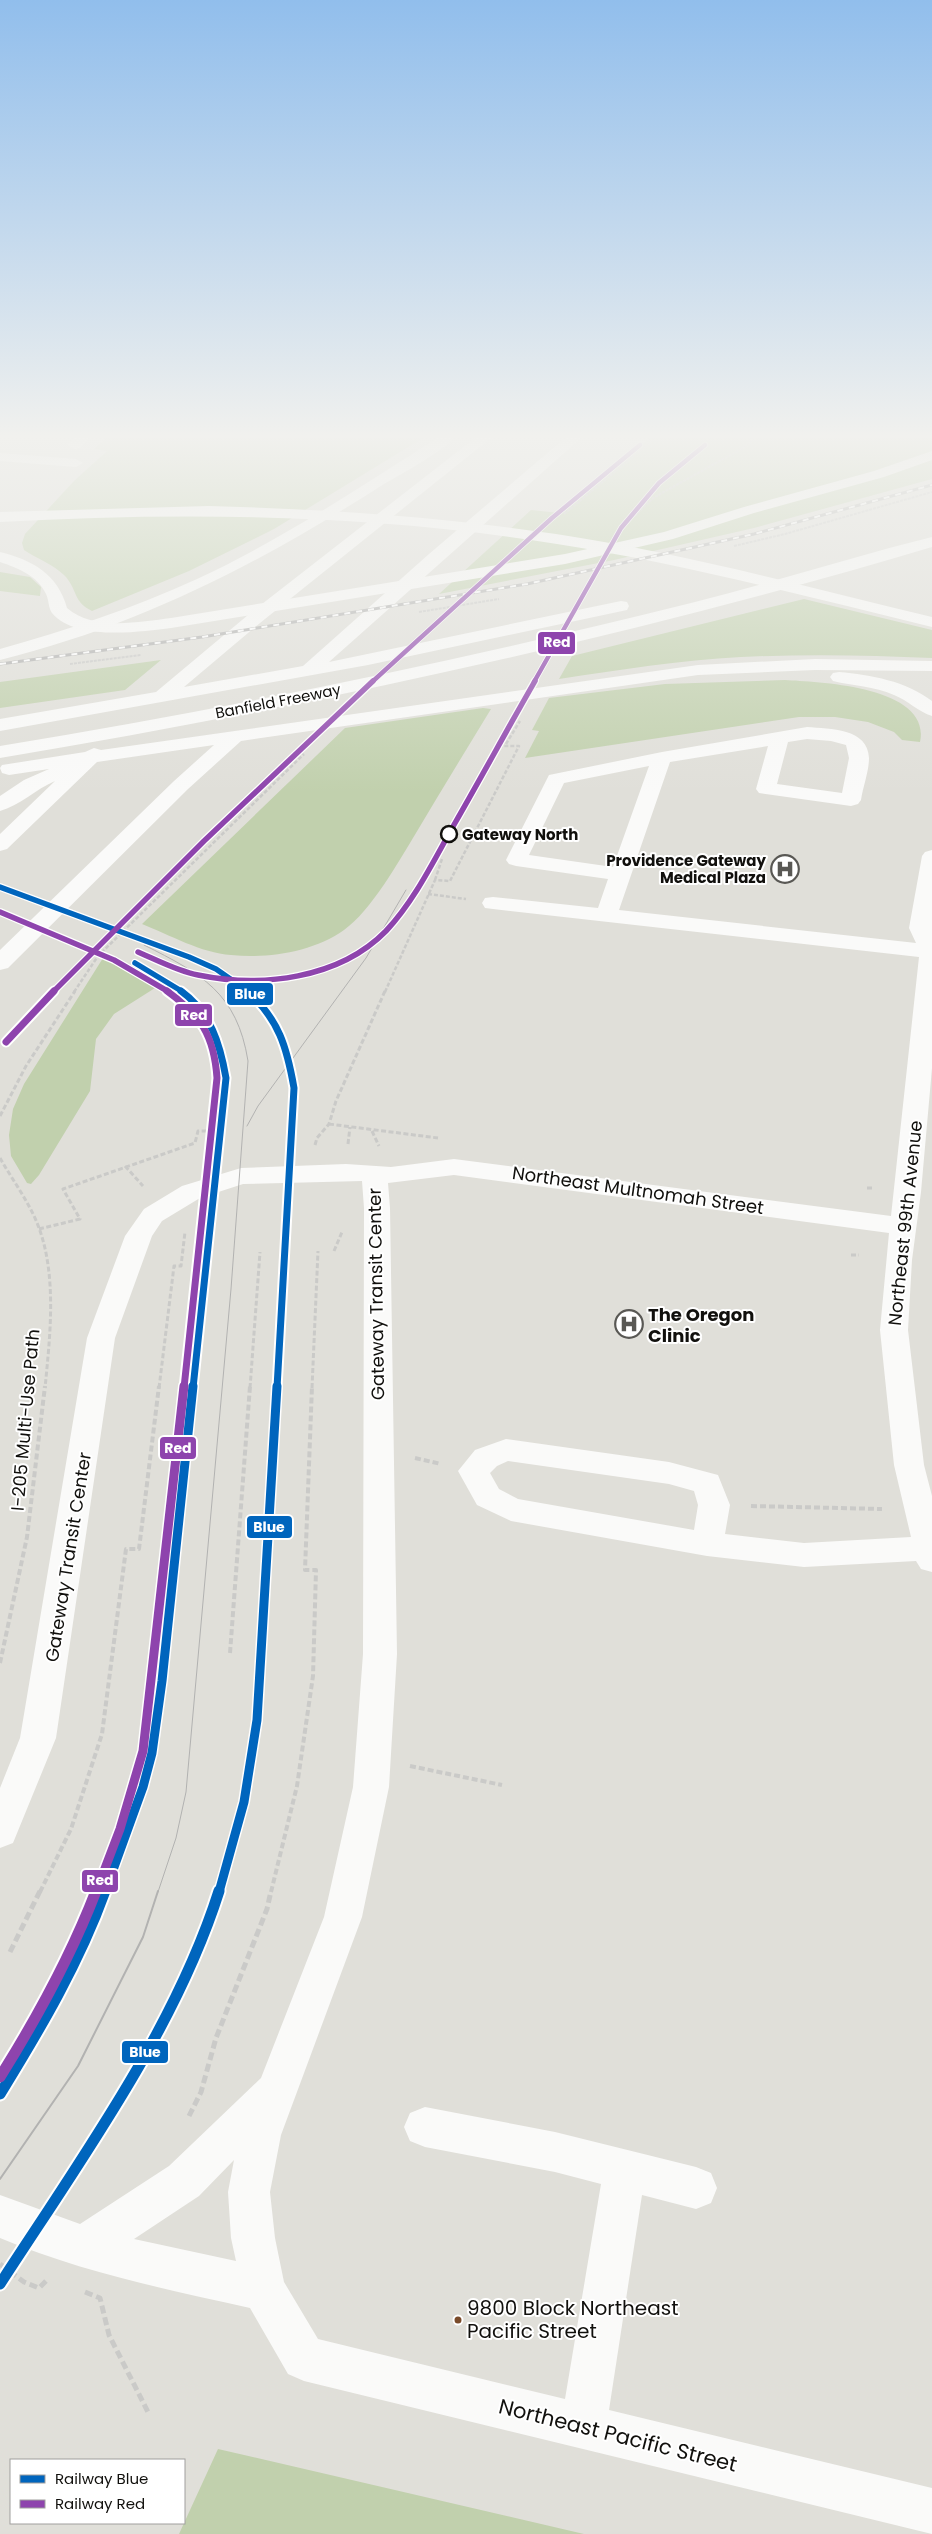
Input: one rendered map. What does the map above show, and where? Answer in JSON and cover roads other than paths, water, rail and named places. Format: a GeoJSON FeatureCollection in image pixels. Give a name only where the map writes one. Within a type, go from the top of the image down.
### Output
{"type":"FeatureCollection","features":[{"type":"Feature","properties":{"kind":"main road"},"geometry":{"type":"LineString","coordinates":[[0,656],[68,634],[181,591],[254,556]]}},
{"type":"Feature","properties":{"kind":"main road"},"geometry":{"type":"LineString","coordinates":[[0,845],[42,807],[86,761],[254,619],[334,556]]}},
{"type":"Feature","properties":{"kind":"main road"},"geometry":{"type":"LineString","coordinates":[[0,963],[181,785],[436,556]]}},
{"type":"Feature","properties":{"kind":"main road"},"geometry":{"type":"LineString","coordinates":[[0,558],[20,563],[45,578],[56,596],[59,610],[72,620],[85,624],[107,626],[171,623],[577,556]]}},
{"type":"Feature","properties":{"kind":"main road"},"geometry":{"type":"LineString","coordinates":[[644,556],[932,622]]}},
{"type":"Feature","properties":{"kind":"main road"},"geometry":{"type":"LineString","coordinates":[[704,556],[932,606]]}},
{"type":"Feature","properties":{"kind":"main road","name":"Banfield Freeway"},"geometry":{"type":"LineString","coordinates":[[0,752],[288,699],[544,644],[773,587],[882,556]]}},
{"type":"Feature","properties":{"kind":"main road"},"geometry":{"type":"LineString","coordinates":[[709,585],[780,566]]}},
{"type":"Feature","properties":{"kind":"main road","name":"Banfield Freeway"},"geometry":{"type":"LineString","coordinates":[[0,725],[368,660],[635,602]]}},
{"type":"Feature","properties":{"kind":"main road"},"geometry":{"type":"LineString","coordinates":[[0,770],[698,670],[792,665],[932,666]]}},
{"type":"Feature","properties":{"kind":"main road"},"geometry":{"type":"LineString","coordinates":[[698,670],[752,675],[821,675],[866,681],[908,694],[932,710]]}},
{"type":"Feature","properties":{"kind":"main road"},"geometry":{"type":"LineString","coordinates":[[620,874],[516,860],[556,779],[662,758],[807,733],[833,734],[855,742],[859,758],[851,800],[766,789],[779,738]]}},
{"type":"Feature","properties":{"kind":"main road"},"geometry":{"type":"LineString","coordinates":[[606,915],[662,758]]}},
{"type":"Feature","properties":{"kind":"main road"},"geometry":{"type":"LineString","coordinates":[[0,805],[31,784],[86,761]]}},
{"type":"Feature","properties":{"kind":"main road","name":"Northeast 99th Avenue"},"geometry":{"type":"LineString","coordinates":[[930,1554],[909,1465],[894,1330],[902,1226],[928,1042],[932,952],[920,928],[932,856]]}},
{"type":"Feature","properties":{"kind":"main road"},"geometry":{"type":"LineString","coordinates":[[494,903],[606,915],[741,939],[932,952]]}},
{"type":"Feature","properties":{"kind":"main road","name":"Northeast Multnomah Street"},"geometry":{"type":"LineString","coordinates":[[374,1174],[407,1174],[454,1167],[485,1170],[902,1226]]}},
{"type":"Feature","properties":{"kind":"main road","name":"Gateway Transit Center"},"geometry":{"type":"LineString","coordinates":[[0,1832],[38,1738],[50,1674],[101,1338],[139,1236],[153,1215],[167,1205],[191,1192],[225,1180],[241,1176],[290,1173],[374,1174],[377,1217],[380,1654],[371,1787],[343,1917],[260,2134],[249,2192],[253,2238],[264,2289],[304,2358]]}},
{"type":"Feature","properties":{"kind":"main road"},"geometry":{"type":"LineString","coordinates":[[707,1544],[714,1505],[707,1483],[669,1472],[506,1450],[486,1458],[473,1471],[488,1498],[511,1509],[707,1544],[804,1555],[930,1554]]}},
{"type":"Feature","properties":{"kind":"main road","name":"Gateway Transit Center"},"geometry":{"type":"LineString","coordinates":[[85,2246],[184,2181],[277,2088]]}},
{"type":"Feature","properties":{"kind":"main road"},"geometry":{"type":"LineString","coordinates":[[425,2127],[555,2152],[696,2188]]}},
{"type":"Feature","properties":{"kind":"main road"},"geometry":{"type":"LineString","coordinates":[[583,2426],[625,2169]]}},
{"type":"Feature","properties":{"kind":"main road"},"geometry":{"type":"LineString","coordinates":[[0,2216],[34,2231],[85,2246],[264,2289]]}},
{"type":"Feature","properties":{"kind":"main road","name":"Northeast Pacific Street"},"geometry":{"type":"LineString","coordinates":[[304,2358],[932,2512]]}},
{"type":"Feature","properties":{"kind":"tram line"},"geometry":{"type":"LineString","coordinates":[[247,1126],[258,1106],[366,958],[406,890]]}},
{"type":"Feature","properties":{"kind":"tram line"},"geometry":{"type":"LineString","coordinates":[[144,945],[183,966],[214,988],[226,1002],[235,1018],[243,1038],[248,1061],[231,1289],[186,1792],[176,1838],[158,1892]]}},
{"type":"Feature","properties":{"kind":"tram line"},"geometry":{"type":"LineString","coordinates":[[0,2179],[78,2066],[143,1937],[158,1891]]}},
{"type":"Feature","properties":{"kind":"railway"},"geometry":{"type":"LineString","coordinates":[[0,664],[202,637],[527,584],[653,556]]}},
{"type":"Feature","properties":{"kind":"rail line","name":"Red"},"geometry":{"type":"LineString","coordinates":[[6,1042],[104,940],[204,841],[306,743],[510,556]]}},
{"type":"Feature","properties":{"kind":"rail line","name":"Red"},"geometry":{"type":"LineString","coordinates":[[138,952],[175,968],[198,975],[221,979],[268,980],[292,977],[338,963],[359,952],[378,938],[399,915],[428,871],[605,556]]}},
{"type":"Feature","properties":{"kind":"rail line","name":"Blue"},"geometry":{"type":"LineString","coordinates":[[0,887],[160,945],[216,969],[240,984],[260,1003],[276,1025],[288,1053],[294,1088],[261,1679],[251,1761],[239,1823],[215,1902],[192,1960],[165,2017],[102,2126],[0,2284]]}},
{"type":"Feature","properties":{"kind":"rail line","name":"Red"},"geometry":{"type":"LineString","coordinates":[[0,912],[114,960],[143,975],[169,992],[191,1012],[211,1038],[216,1061],[217,1078],[158,1633],[143,1751],[120,1829],[85,1920],[34,2022],[0,2077]]}},
{"type":"Feature","properties":{"kind":"rail line","name":"Blue"},"geometry":{"type":"LineString","coordinates":[[0,2094],[42,2026],[93,1924],[143,1787],[152,1753],[162,1681],[226,1078],[216,1036],[208,1020],[198,1007],[172,984],[135,963]]}},
{"type":"Feature","properties":{"kind":"place","name":"Gateway North"},"geometry":{"type":"Point","coordinates":[449,834]}},
{"type":"Feature","properties":{"kind":"place","name":"Providence Gateway Medical Plaza"},"geometry":{"type":"Point","coordinates":[785,869]}},
{"type":"Feature","properties":{"kind":"place","name":"The Oregon Clinic"},"geometry":{"type":"Point","coordinates":[629,1324]}},
{"type":"Feature","properties":{"kind":"place","name":"9800 Block Northeast Pacific Street"},"geometry":{"type":"Point","coordinates":[458,2320]}}]}
